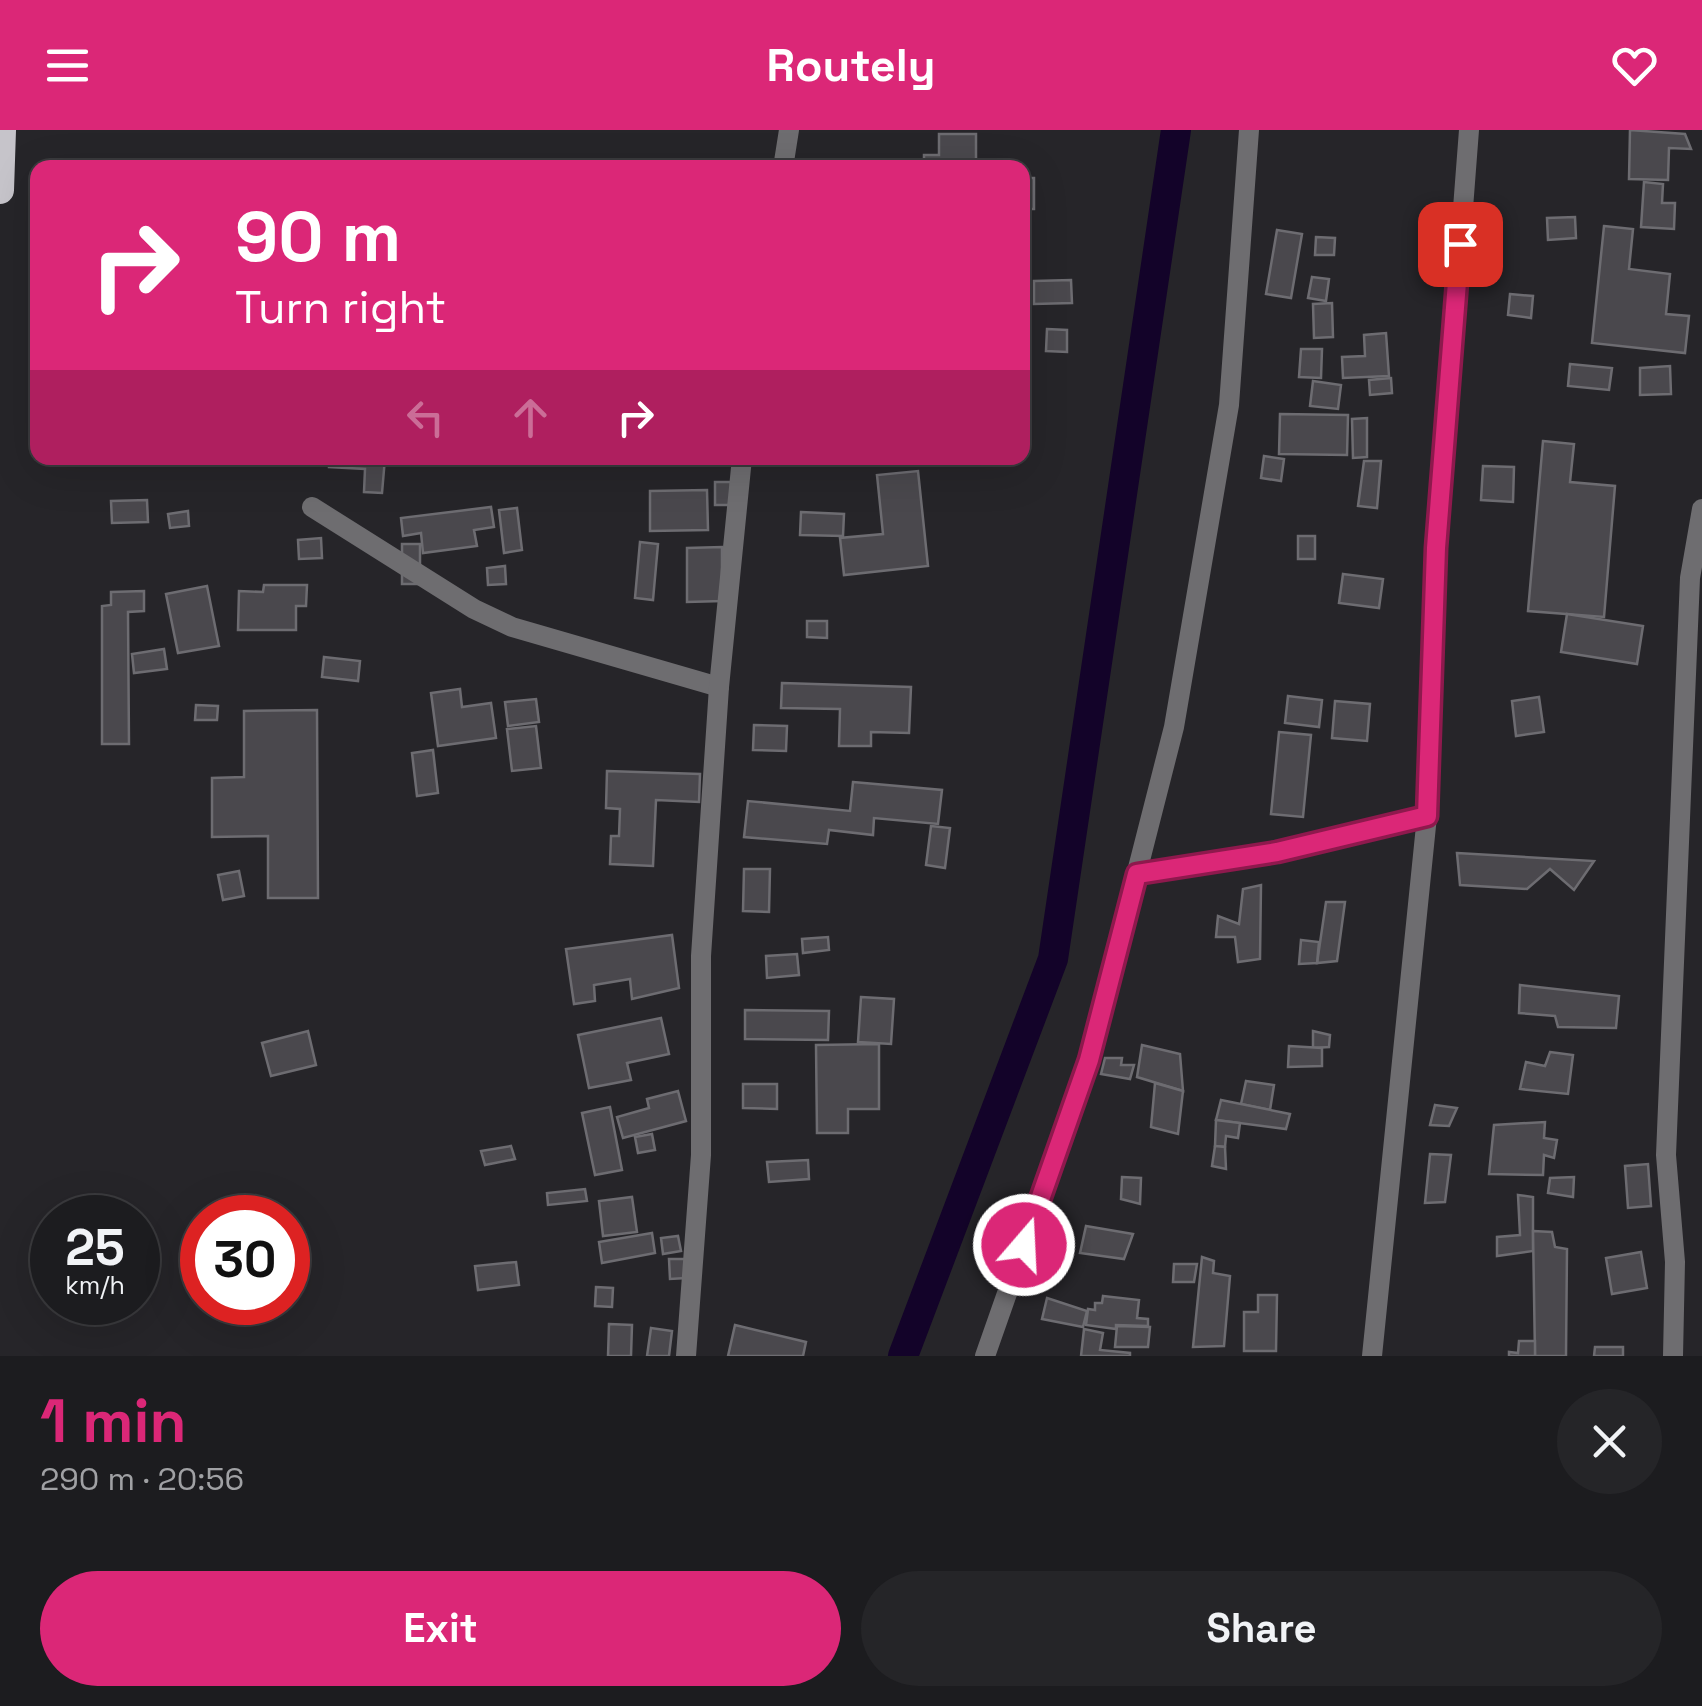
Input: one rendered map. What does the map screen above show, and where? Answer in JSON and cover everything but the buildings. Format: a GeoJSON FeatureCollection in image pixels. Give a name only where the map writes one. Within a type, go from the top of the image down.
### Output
{"type":"FeatureCollection","features":[{"type":"Feature","properties":{"kind":"highway"},"geometry":{"type":"LineString","coordinates":[[0,190],[2,130]]}},
{"type":"Feature","properties":{"kind":"street"},"geometry":{"type":"LineString","coordinates":[[784,160],[788,130]]}},
{"type":"Feature","properties":{"kind":"street"},"geometry":{"type":"LineString","coordinates":[[985,1356],[1089,1060],[1174,727],[1229,405],[1249,130]]}},
{"type":"Feature","properties":{"kind":"street"},"geometry":{"type":"LineString","coordinates":[[1372,1356],[1427,816],[1436,548],[1468,130]]}},
{"type":"Feature","properties":{"kind":"street"},"geometry":{"type":"LineString","coordinates":[[686,1356],[701,1154],[701,956],[719,686],[741,465]]}},
{"type":"Feature","properties":{"kind":"street"},"geometry":{"type":"LineString","coordinates":[[312,507],[474,609],[512,628],[719,686]]}},
{"type":"Feature","properties":{"kind":"street"},"geometry":{"type":"LineString","coordinates":[[1673,1356],[1676,1262],[1666,1155],[1690,578],[1702,509]]}},
{"type":"Feature","properties":{"kind":"street"},"geometry":{"type":"LineString","coordinates":[[1137,874],[1277,852],[1427,816]]}},
{"type":"Feature","properties":{"kind":"waterway"},"geometry":{"type":"LineString","coordinates":[[903,1356],[1053,959],[1176,130]]}},
{"type":"Feature","properties":{"kind":"route"},"geometry":{"type":"LineString","coordinates":[[1024,1245],[1089,1060],[1137,874],[1277,852],[1427,816],[1436,548],[1460,244]]}}]}
